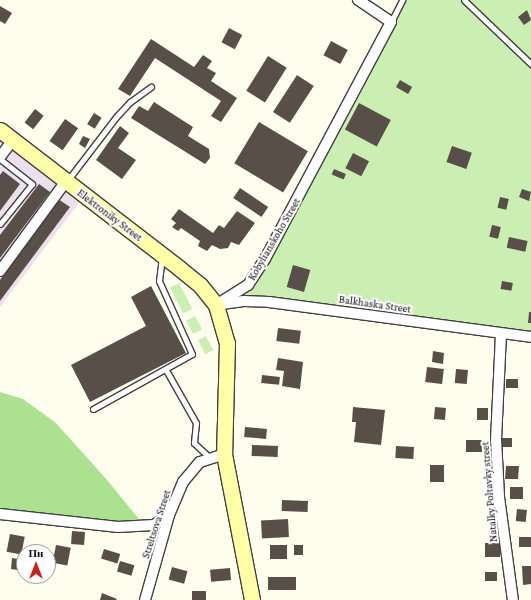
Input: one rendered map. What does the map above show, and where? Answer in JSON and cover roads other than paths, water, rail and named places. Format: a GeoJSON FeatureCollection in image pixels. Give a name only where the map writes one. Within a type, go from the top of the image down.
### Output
{"type":"FeatureCollection","features":[{"type":"Feature","properties":{"kind":"main road","name":"Elektroniky Street"},"geometry":{"type":"LineString","coordinates":[[0,130],[200,285],[216,305]]}},
{"type":"Feature","properties":{"kind":"main road"},"geometry":{"type":"LineString","coordinates":[[216,305],[227,343],[224,454],[252,600]]}},
{"type":"Feature","properties":{"kind":"street"},"geometry":{"type":"LineString","coordinates":[[358,0],[391,22]]}},
{"type":"Feature","properties":{"kind":"street","name":"Kobylianskoho Street"},"geometry":{"type":"LineString","coordinates":[[216,305],[248,285],[265,259],[391,22]]}},
{"type":"Feature","properties":{"kind":"street"},"geometry":{"type":"LineString","coordinates":[[0,158],[12,140]]}},
{"type":"Feature","properties":{"kind":"street"},"geometry":{"type":"LineString","coordinates":[[0,271],[66,181]]}},
{"type":"Feature","properties":{"kind":"street","name":"Balkhaska Street"},"geometry":{"type":"LineString","coordinates":[[216,305],[244,301],[269,302],[501,334],[531,336]]}},
{"type":"Feature","properties":{"kind":"street","name":"Natalky Poltavky street"},"geometry":{"type":"LineString","coordinates":[[501,334],[496,439],[499,497],[513,600]]}},
{"type":"Feature","properties":{"kind":"street","name":"Streltsova Street"},"geometry":{"type":"LineString","coordinates":[[145,600],[169,516],[189,473],[209,457],[224,454]]}},
{"type":"Feature","properties":{"kind":"street"},"geometry":{"type":"LineString","coordinates":[[0,514],[118,527],[154,525],[169,516]]}},
{"type":"Feature","properties":{"kind":"lane"},"geometry":{"type":"LineString","coordinates":[[391,22],[402,0]]}},
{"type":"Feature","properties":{"kind":"lane"},"geometry":{"type":"LineString","coordinates":[[464,0],[531,64]]}},
{"type":"Feature","properties":{"kind":"lane"},"geometry":{"type":"LineString","coordinates":[[66,181],[116,117],[130,102],[151,87]]}},
{"type":"Feature","properties":{"kind":"lane"},"geometry":{"type":"LineString","coordinates":[[0,158],[32,184],[0,224]]}},
{"type":"Feature","properties":{"kind":"lane"},"geometry":{"type":"LineString","coordinates":[[93,409],[166,370],[192,354],[160,282],[162,255]]}},
{"type":"Feature","properties":{"kind":"lane"},"geometry":{"type":"LineString","coordinates":[[166,370],[196,423],[194,443],[209,457]]}}]}
